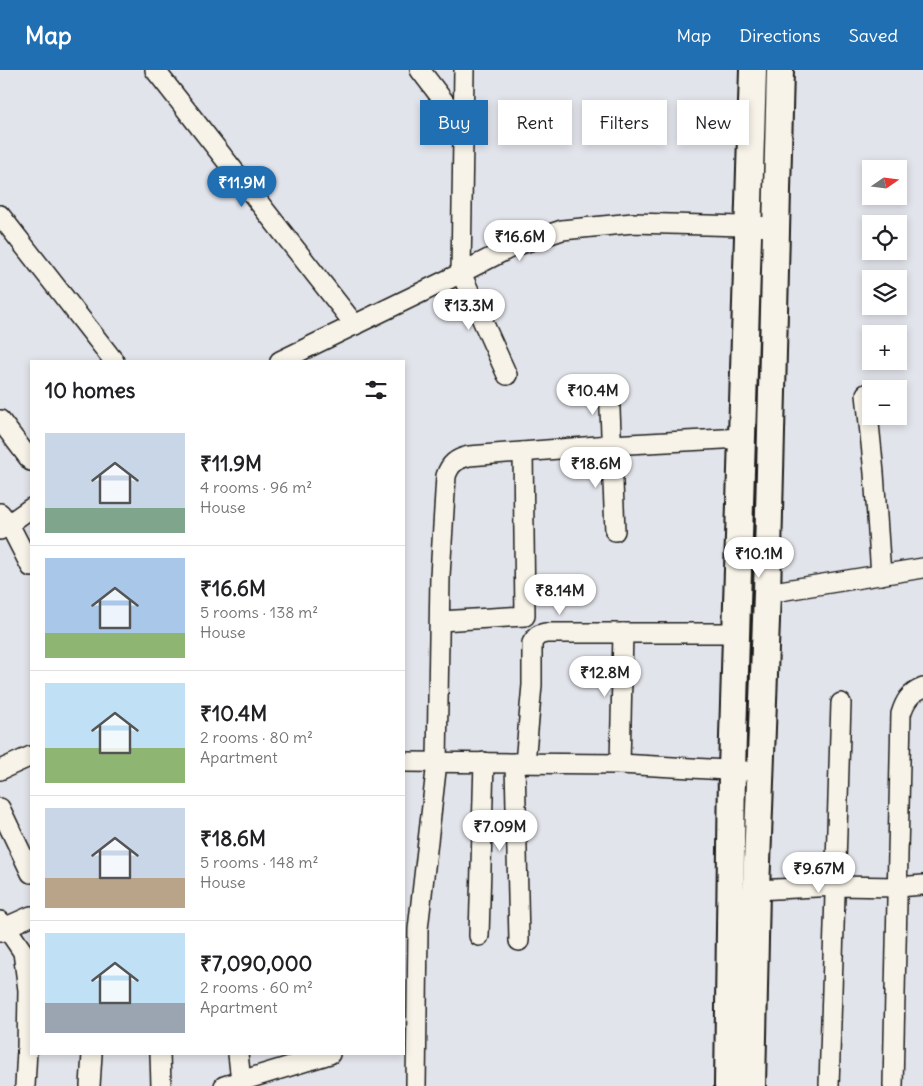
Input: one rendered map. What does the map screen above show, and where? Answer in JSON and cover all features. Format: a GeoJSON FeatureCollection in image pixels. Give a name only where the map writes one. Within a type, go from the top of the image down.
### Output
{"type":"FeatureCollection","features":[{"type":"Feature","properties":{"kind":"main road"},"geometry":{"type":"LineString","coordinates":[[728,1086],[732,770],[753,70]]}},
{"type":"Feature","properties":{"kind":"main road"},"geometry":{"type":"LineString","coordinates":[[752,1086],[780,70]]}},
{"type":"Feature","properties":{"kind":"street"},"geometry":{"type":"LineString","coordinates":[[155,70],[355,325]]}},
{"type":"Feature","properties":{"kind":"street"},"geometry":{"type":"LineString","coordinates":[[420,70],[443,100]]}},
{"type":"Feature","properties":{"kind":"street"},"geometry":{"type":"LineString","coordinates":[[463,100],[464,70]]}},
{"type":"Feature","properties":{"kind":"street"},"geometry":{"type":"LineString","coordinates":[[462,145],[461,273],[507,375]]}},
{"type":"Feature","properties":{"kind":"street"},"geometry":{"type":"LineString","coordinates":[[0,215],[113,360]]}},
{"type":"Feature","properties":{"kind":"street"},"geometry":{"type":"LineString","coordinates":[[282,360],[512,247],[562,230],[633,223],[776,227]]}},
{"type":"Feature","properties":{"kind":"street"},"geometry":{"type":"LineString","coordinates":[[609,385],[615,531]]}},
{"type":"Feature","properties":{"kind":"street"},"geometry":{"type":"LineString","coordinates":[[0,420],[30,460]]}},
{"type":"Feature","properties":{"kind":"street"},"geometry":{"type":"LineString","coordinates":[[869,425],[881,575]]}},
{"type":"Feature","properties":{"kind":"street"},"geometry":{"type":"LineString","coordinates":[[416,1086],[410,1029],[418,929],[437,762],[440,576],[446,476],[449,467],[457,459],[469,456],[610,445],[742,438]]}},
{"type":"Feature","properties":{"kind":"street"},"geometry":{"type":"LineString","coordinates":[[440,621],[525,616],[523,452]]}},
{"type":"Feature","properties":{"kind":"street"},"geometry":{"type":"LineString","coordinates":[[30,508],[3,522],[30,565]]}},
{"type":"Feature","properties":{"kind":"street"},"geometry":{"type":"LineString","coordinates":[[767,593],[923,568]]}},
{"type":"Feature","properties":{"kind":"street"},"geometry":{"type":"LineString","coordinates":[[519,941],[520,763],[532,684],[532,642],[536,637],[546,632],[737,632]]}},
{"type":"Feature","properties":{"kind":"street"},"geometry":{"type":"LineString","coordinates":[[620,764],[623,633]]}},
{"type":"Feature","properties":{"kind":"street"},"geometry":{"type":"LineString","coordinates":[[893,1086],[901,714],[909,696],[923,688]]}},
{"type":"Feature","properties":{"kind":"street"},"geometry":{"type":"LineString","coordinates":[[829,1086],[841,704]]}},
{"type":"Feature","properties":{"kind":"street"},"geometry":{"type":"LineString","coordinates":[[0,770],[30,756]]}},
{"type":"Feature","properties":{"kind":"street"},"geometry":{"type":"LineString","coordinates":[[405,762],[620,764],[762,772]]}},
{"type":"Feature","properties":{"kind":"street"},"geometry":{"type":"LineString","coordinates":[[479,936],[484,762]]}},
{"type":"Feature","properties":{"kind":"street"},"geometry":{"type":"LineString","coordinates":[[0,808],[30,871]]}},
{"type":"Feature","properties":{"kind":"street"},"geometry":{"type":"LineString","coordinates":[[756,890],[836,886],[923,886]]}},
{"type":"Feature","properties":{"kind":"street"},"geometry":{"type":"LineString","coordinates":[[25,1086],[28,990],[22,952],[2,927],[30,916]]}},
{"type":"Feature","properties":{"kind":"street"},"geometry":{"type":"LineString","coordinates":[[90,1086],[92,1055]]}},
{"type":"Feature","properties":{"kind":"street"},"geometry":{"type":"LineString","coordinates":[[160,1055],[161,1086]]}},
{"type":"Feature","properties":{"kind":"street"},"geometry":{"type":"LineString","coordinates":[[238,1055],[233,1083],[327,1055]]}}]}
